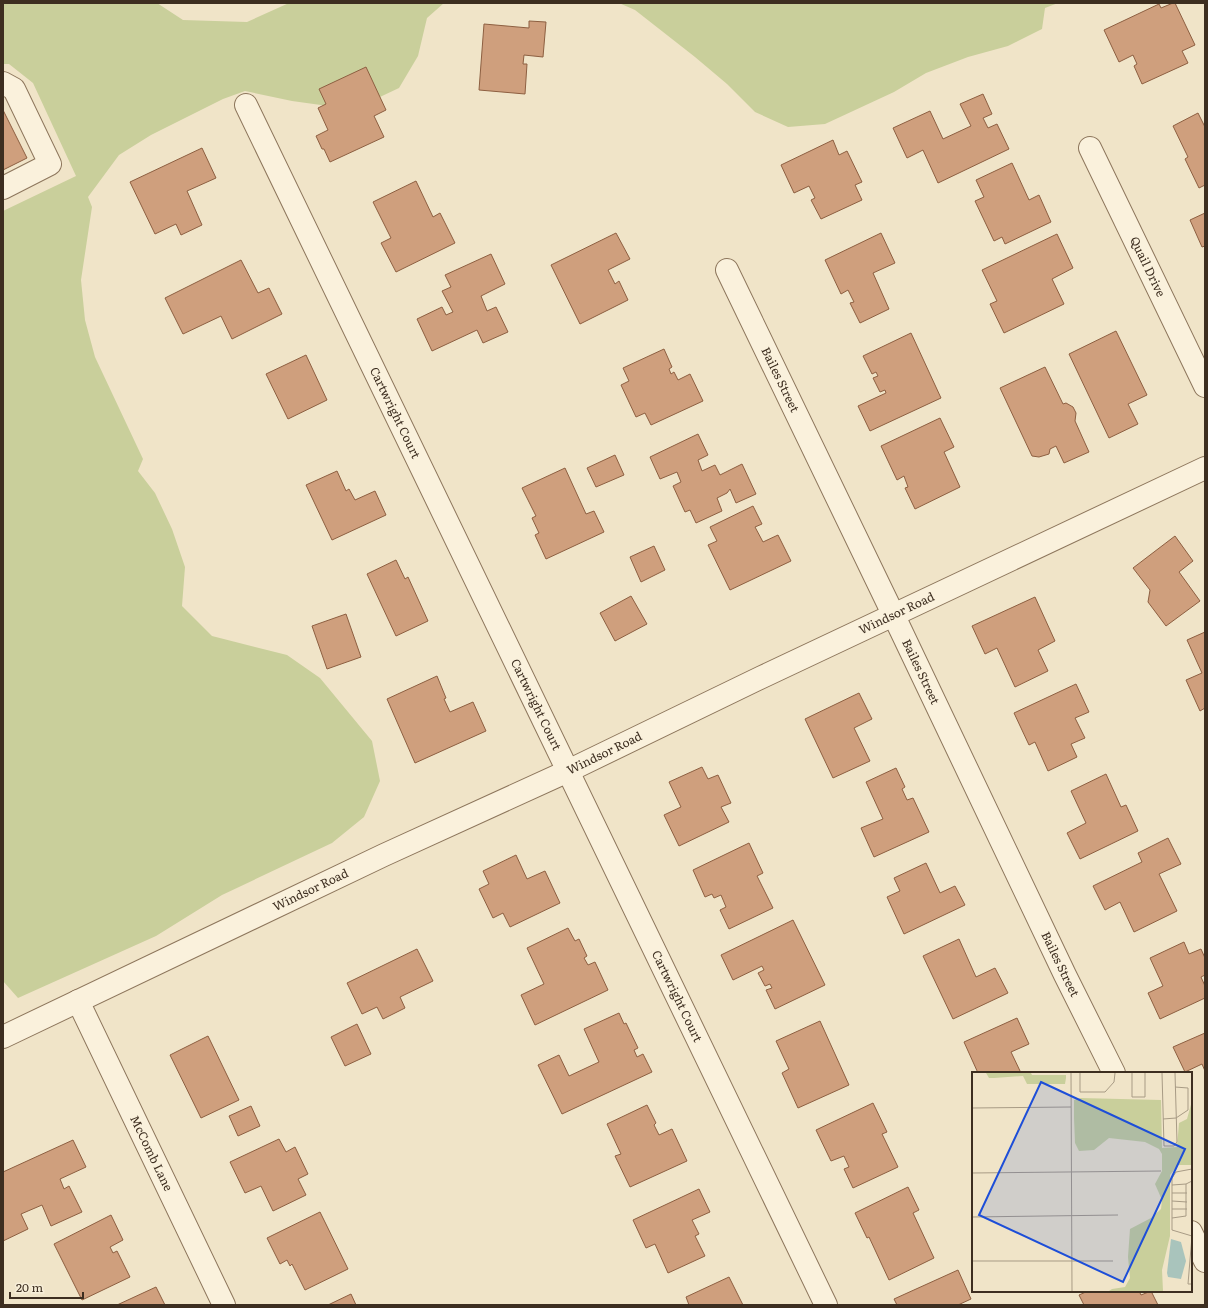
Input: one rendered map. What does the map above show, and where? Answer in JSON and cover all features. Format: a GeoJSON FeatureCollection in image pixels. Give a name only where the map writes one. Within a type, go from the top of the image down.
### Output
{"type":"FeatureCollection","features":[{"type":"Feature","properties":{"kind":"street"},"geometry":{"type":"LineString","coordinates":[[3,83],[14,88],[50,164],[3,188]]}},
{"type":"Feature","properties":{"kind":"street","name":"Cartwright Court"},"geometry":{"type":"LineString","coordinates":[[246,104],[826,1305]]}},
{"type":"Feature","properties":{"kind":"street","name":"Quail Drive"},"geometry":{"type":"LineString","coordinates":[[1090,148],[1205,386]]}},
{"type":"Feature","properties":{"kind":"street","name":"Bailes Street"},"geometry":{"type":"LineString","coordinates":[[727,270],[1058,961],[1114,1072]]}},
{"type":"Feature","properties":{"kind":"street","name":"Windsor Road"},"geometry":{"type":"LineString","coordinates":[[3,1037],[384,855],[568,771],[755,680],[894,616],[1205,468]]}},
{"type":"Feature","properties":{"kind":"street","name":"McComb Lane"},"geometry":{"type":"LineString","coordinates":[[78,1001],[224,1305]]}},
{"type":"Feature","properties":{"kind":"street"},"geometry":{"type":"LineString","coordinates":[[1192,1234],[1205,1261]]}},
{"type":"Feature","properties":{"kind":"green space"},"geometry":{"type":"Polygon","coordinates":[[[3,3],[157,3],[183,20],[247,22],[289,3],[444,3],[427,18],[418,56],[399,88],[365,104],[328,106],[292,101],[245,91],[223,99],[151,135],[119,155],[88,197],[92,207],[81,280],[85,320],[95,357],[143,459],[138,471],[155,493],[172,529],[185,567],[182,606],[212,636],[287,655],[320,678],[372,741],[380,781],[364,817],[332,843],[222,895],[156,936],[18,998],[3,981],[3,211],[76,176],[33,83],[9,64],[3,64],[3,3]]]}},
{"type":"Feature","properties":{"kind":"green space"},"geometry":{"type":"Polygon","coordinates":[[[619,3],[1058,3],[1045,8],[1042,29],[1008,46],[968,57],[926,73],[894,92],[825,124],[788,127],[755,112],[727,84],[695,57],[635,10],[619,3]]]}},
{"type":"Feature","properties":{"kind":"building"},"geometry":{"type":"Polygon","coordinates":[[[1175,3],[1195,45],[1182,51],[1188,63],[1142,84],[1134,66],[1137,64],[1133,55],[1119,62],[1104,30],[1159,4],[1161,8],[1175,3]]]}},
{"type":"Feature","properties":{"kind":"building"},"geometry":{"type":"Polygon","coordinates":[[[529,21],[546,22],[543,57],[524,55],[523,64],[527,64],[525,94],[479,90],[484,24],[529,28],[529,21]]]}},
{"type":"Feature","properties":{"kind":"building"},"geometry":{"type":"Polygon","coordinates":[[[366,67],[386,110],[374,116],[384,137],[330,162],[316,136],[328,130],[318,108],[326,104],[319,89],[366,67]]]}},
{"type":"Feature","properties":{"kind":"building"},"geometry":{"type":"Polygon","coordinates":[[[983,94],[992,114],[983,118],[988,128],[997,124],[1009,149],[938,183],[923,150],[907,158],[893,128],[930,111],[943,139],[971,126],[960,104],[983,94]]]}},
{"type":"Feature","properties":{"kind":"building"},"geometry":{"type":"Polygon","coordinates":[[[3,110],[27,158],[3,170],[3,110]]]}},
{"type":"Feature","properties":{"kind":"building"},"geometry":{"type":"Polygon","coordinates":[[[1198,113],[1205,127],[1205,185],[1199,188],[1185,159],[1188,157],[1173,126],[1198,113]]]}},
{"type":"Feature","properties":{"kind":"building"},"geometry":{"type":"Polygon","coordinates":[[[833,140],[839,155],[847,151],[862,182],[855,185],[862,200],[821,219],[811,200],[815,198],[809,186],[794,193],[781,165],[833,140]]]}},
{"type":"Feature","properties":{"kind":"building"},"geometry":{"type":"Polygon","coordinates":[[[202,148],[216,178],[187,191],[202,225],[181,235],[176,224],[155,234],[130,182],[202,148]]]}},
{"type":"Feature","properties":{"kind":"building"},"geometry":{"type":"Polygon","coordinates":[[[1012,163],[1029,200],[1039,195],[1051,222],[1005,244],[1002,237],[994,241],[975,201],[984,197],[976,180],[1012,163]]]}},
{"type":"Feature","properties":{"kind":"building"},"geometry":{"type":"Polygon","coordinates":[[[416,181],[433,217],[440,213],[455,243],[396,272],[381,243],[391,238],[373,202],[416,181]]]}},
{"type":"Feature","properties":{"kind":"building"},"geometry":{"type":"Polygon","coordinates":[[[1205,213],[1205,246],[1202,247],[1190,220],[1205,213]]]}},
{"type":"Feature","properties":{"kind":"building"},"geometry":{"type":"Polygon","coordinates":[[[616,233],[630,259],[608,270],[615,284],[619,281],[628,300],[580,324],[551,265],[616,233]]]}},
{"type":"Feature","properties":{"kind":"building"},"geometry":{"type":"Polygon","coordinates":[[[881,233],[895,263],[873,273],[889,309],[860,323],[850,303],[854,302],[848,290],[841,294],[825,260],[881,233]]]}},
{"type":"Feature","properties":{"kind":"building"},"geometry":{"type":"Polygon","coordinates":[[[1057,234],[1073,268],[1052,279],[1064,304],[1004,333],[990,304],[997,301],[982,270],[1057,234]]]}},
{"type":"Feature","properties":{"kind":"building"},"geometry":{"type":"Polygon","coordinates":[[[491,254],[505,284],[481,296],[487,311],[496,307],[508,332],[483,343],[477,330],[432,351],[417,319],[442,307],[446,315],[453,312],[442,291],[451,287],[445,275],[491,254]]]}},
{"type":"Feature","properties":{"kind":"building"},"geometry":{"type":"Polygon","coordinates":[[[241,260],[258,293],[269,288],[282,314],[232,339],[221,316],[183,334],[165,298],[241,260]]]}},
{"type":"Feature","properties":{"kind":"building"},"geometry":{"type":"Polygon","coordinates":[[[1116,331],[1147,395],[1128,404],[1138,424],[1109,438],[1069,354],[1116,331]]]}},
{"type":"Feature","properties":{"kind":"building"},"geometry":{"type":"Polygon","coordinates":[[[911,333],[941,398],[870,431],[858,406],[886,393],[885,390],[880,392],[873,378],[878,376],[876,372],[872,374],[863,356],[911,333]]]}},
{"type":"Feature","properties":{"kind":"building"},"geometry":{"type":"Polygon","coordinates":[[[664,349],[672,367],[669,369],[671,374],[674,372],[678,380],[690,374],[703,401],[651,425],[645,413],[636,417],[621,385],[629,381],[623,368],[664,349]]]}},
{"type":"Feature","properties":{"kind":"building"},"geometry":{"type":"Polygon","coordinates":[[[306,355],[327,400],[288,419],[266,374],[306,355]]]}},
{"type":"Feature","properties":{"kind":"building"},"geometry":{"type":"Polygon","coordinates":[[[1045,367],[1063,404],[1066,403],[1073,407],[1076,413],[1075,421],[1089,452],[1064,463],[1056,446],[1050,449],[1049,454],[1039,457],[1032,456],[1000,388],[1045,367]]]}},
{"type":"Feature","properties":{"kind":"building"},"geometry":{"type":"Polygon","coordinates":[[[940,418],[954,447],[944,452],[960,487],[915,509],[905,488],[908,487],[904,476],[897,480],[881,446],[940,418]]]}},
{"type":"Feature","properties":{"kind":"building"},"geometry":{"type":"Polygon","coordinates":[[[698,434],[708,455],[698,460],[702,471],[715,465],[720,475],[742,464],[756,494],[736,503],[730,489],[727,493],[717,498],[722,511],[696,523],[690,510],[685,512],[673,486],[681,482],[677,472],[660,479],[650,457],[698,434]]]}},
{"type":"Feature","properties":{"kind":"building"},"geometry":{"type":"Polygon","coordinates":[[[615,455],[624,475],[596,487],[587,468],[615,455]]]}},
{"type":"Feature","properties":{"kind":"building"},"geometry":{"type":"Polygon","coordinates":[[[565,468],[586,514],[594,511],[604,532],[546,559],[535,535],[539,533],[532,518],[536,516],[522,488],[565,468]]]}},
{"type":"Feature","properties":{"kind":"building"},"geometry":{"type":"Polygon","coordinates":[[[337,471],[346,491],[349,489],[355,500],[375,491],[386,515],[332,540],[306,485],[337,471]]]}},
{"type":"Feature","properties":{"kind":"building"},"geometry":{"type":"Polygon","coordinates":[[[753,506],[762,524],[755,527],[763,542],[778,535],[791,561],[730,590],[708,545],[717,541],[710,527],[753,506]]]}},
{"type":"Feature","properties":{"kind":"building"},"geometry":{"type":"Polygon","coordinates":[[[1175,536],[1193,561],[1179,572],[1200,601],[1166,626],[1148,602],[1150,590],[1133,568],[1175,536]]]}},
{"type":"Feature","properties":{"kind":"building"},"geometry":{"type":"Polygon","coordinates":[[[654,546],[665,570],[641,582],[630,557],[654,546]]]}},
{"type":"Feature","properties":{"kind":"building"},"geometry":{"type":"Polygon","coordinates":[[[396,560],[405,579],[408,577],[428,621],[396,636],[367,574],[396,560]]]}},
{"type":"Feature","properties":{"kind":"building"},"geometry":{"type":"Polygon","coordinates":[[[631,596],[647,624],[615,641],[600,613],[631,596]]]}},
{"type":"Feature","properties":{"kind":"building"},"geometry":{"type":"Polygon","coordinates":[[[1035,597],[1055,641],[1038,650],[1048,671],[1015,687],[997,648],[985,654],[972,626],[1035,597]]]}},
{"type":"Feature","properties":{"kind":"building"},"geometry":{"type":"Polygon","coordinates":[[[346,614],[361,657],[327,669],[312,626],[346,614]]]}},
{"type":"Feature","properties":{"kind":"building"},"geometry":{"type":"Polygon","coordinates":[[[1205,632],[1205,708],[1200,711],[1186,680],[1202,673],[1187,640],[1205,632]]]}},
{"type":"Feature","properties":{"kind":"building"},"geometry":{"type":"Polygon","coordinates":[[[437,676],[446,698],[444,699],[450,712],[473,702],[486,731],[415,763],[387,699],[437,676]]]}},
{"type":"Feature","properties":{"kind":"building"},"geometry":{"type":"Polygon","coordinates":[[[1076,684],[1089,712],[1075,718],[1085,738],[1071,744],[1077,757],[1048,771],[1035,742],[1029,745],[1014,713],[1076,684]]]}},
{"type":"Feature","properties":{"kind":"building"},"geometry":{"type":"Polygon","coordinates":[[[859,693],[872,719],[854,728],[870,761],[833,778],[805,719],[859,693]]]}},
{"type":"Feature","properties":{"kind":"building"},"geometry":{"type":"Polygon","coordinates":[[[702,767],[708,779],[718,775],[731,803],[721,807],[729,822],[679,846],[664,815],[681,807],[669,782],[702,767]]]}},
{"type":"Feature","properties":{"kind":"building"},"geometry":{"type":"Polygon","coordinates":[[[896,768],[905,787],[902,789],[907,800],[913,798],[929,832],[874,857],[861,828],[883,819],[866,782],[896,768]]]}},
{"type":"Feature","properties":{"kind":"building"},"geometry":{"type":"Polygon","coordinates":[[[1106,774],[1121,807],[1126,805],[1138,831],[1080,859],[1067,833],[1086,823],[1071,791],[1106,774]]]}},
{"type":"Feature","properties":{"kind":"building"},"geometry":{"type":"Polygon","coordinates":[[[1168,838],[1181,864],[1159,874],[1177,911],[1134,932],[1120,902],[1105,910],[1093,886],[1142,862],[1138,853],[1168,838]]]}},
{"type":"Feature","properties":{"kind":"building"},"geometry":{"type":"Polygon","coordinates":[[[749,843],[763,873],[757,876],[773,908],[729,929],[720,910],[726,907],[721,895],[714,898],[712,894],[705,897],[693,870],[749,843]]]}},
{"type":"Feature","properties":{"kind":"building"},"geometry":{"type":"Polygon","coordinates":[[[516,855],[527,879],[545,871],[560,903],[510,927],[503,913],[493,918],[479,889],[489,884],[483,871],[516,855]]]}},
{"type":"Feature","properties":{"kind":"building"},"geometry":{"type":"Polygon","coordinates":[[[926,863],[940,893],[955,886],[965,905],[904,934],[887,897],[900,891],[894,878],[926,863]]]}},
{"type":"Feature","properties":{"kind":"building"},"geometry":{"type":"Polygon","coordinates":[[[793,920],[825,985],[775,1009],[766,990],[772,988],[770,984],[765,986],[758,973],[764,970],[762,966],[733,980],[721,955],[793,920]]]}},
{"type":"Feature","properties":{"kind":"building"},"geometry":{"type":"Polygon","coordinates":[[[568,928],[575,941],[579,939],[587,956],[584,958],[588,965],[595,962],[608,990],[535,1025],[521,995],[544,984],[527,948],[568,928]]]}},
{"type":"Feature","properties":{"kind":"building"},"geometry":{"type":"Polygon","coordinates":[[[959,939],[976,977],[995,968],[1008,993],[953,1019],[923,956],[959,939]]]}},
{"type":"Feature","properties":{"kind":"building"},"geometry":{"type":"Polygon","coordinates":[[[1184,942],[1189,954],[1201,949],[1205,958],[1205,975],[1201,977],[1205,986],[1205,998],[1160,1019],[1148,993],[1163,986],[1150,958],[1184,942]]]}},
{"type":"Feature","properties":{"kind":"building"},"geometry":{"type":"Polygon","coordinates":[[[417,949],[433,981],[400,997],[405,1008],[383,1019],[377,1007],[362,1014],[347,983],[417,949]]]}},
{"type":"Feature","properties":{"kind":"building"},"geometry":{"type":"Polygon","coordinates":[[[619,1013],[624,1024],[626,1023],[638,1048],[634,1050],[637,1057],[643,1054],[652,1072],[562,1114],[538,1065],[559,1055],[569,1076],[599,1062],[584,1029],[619,1013]]]}},
{"type":"Feature","properties":{"kind":"building"},"geometry":{"type":"Polygon","coordinates":[[[1017,1018],[1029,1044],[1011,1052],[1021,1072],[978,1072],[964,1042],[1017,1018]]]}},
{"type":"Feature","properties":{"kind":"building"},"geometry":{"type":"Polygon","coordinates":[[[820,1021],[849,1085],[798,1108],[782,1073],[789,1069],[776,1041],[820,1021]]]}},
{"type":"Feature","properties":{"kind":"building"},"geometry":{"type":"Polygon","coordinates":[[[357,1024],[371,1054],[345,1066],[331,1037],[357,1024]]]}},
{"type":"Feature","properties":{"kind":"building"},"geometry":{"type":"Polygon","coordinates":[[[1205,1033],[1205,1071],[1202,1064],[1185,1072],[1173,1047],[1205,1033]]]}},
{"type":"Feature","properties":{"kind":"building"},"geometry":{"type":"Polygon","coordinates":[[[208,1036],[239,1100],[201,1118],[170,1055],[208,1036]]]}},
{"type":"Feature","properties":{"kind":"building"},"geometry":{"type":"Polygon","coordinates":[[[873,1103],[887,1132],[882,1134],[898,1167],[853,1188],[844,1169],[849,1167],[844,1156],[831,1161],[816,1130],[873,1103]]]}},
{"type":"Feature","properties":{"kind":"building"},"geometry":{"type":"Polygon","coordinates":[[[647,1105],[656,1123],[654,1125],[659,1135],[672,1129],[687,1161],[630,1187],[615,1156],[621,1154],[607,1124],[647,1105]]]}},
{"type":"Feature","properties":{"kind":"building"},"geometry":{"type":"Polygon","coordinates":[[[251,1106],[260,1126],[238,1136],[229,1116],[251,1106]]]}},
{"type":"Feature","properties":{"kind":"building"},"geometry":{"type":"Polygon","coordinates":[[[279,1139],[286,1152],[295,1147],[308,1174],[298,1179],[306,1195],[273,1211],[261,1186],[245,1193],[230,1162],[279,1139]]]}},
{"type":"Feature","properties":{"kind":"building"},"geometry":{"type":"Polygon","coordinates":[[[73,1140],[86,1167],[60,1179],[64,1189],[69,1186],[82,1212],[51,1226],[42,1205],[21,1214],[28,1229],[3,1241],[3,1172],[73,1140]]]}},
{"type":"Feature","properties":{"kind":"building"},"geometry":{"type":"Polygon","coordinates":[[[908,1187],[919,1210],[913,1213],[934,1258],[889,1280],[869,1237],[867,1238],[855,1213],[908,1187]]]}},
{"type":"Feature","properties":{"kind":"building"},"geometry":{"type":"Polygon","coordinates":[[[699,1189],[710,1212],[692,1220],[699,1234],[695,1236],[705,1256],[668,1273],[655,1244],[646,1248],[633,1220],[699,1189]]]}},
{"type":"Feature","properties":{"kind":"building"},"geometry":{"type":"Polygon","coordinates":[[[320,1212],[348,1269],[305,1290],[292,1264],[290,1266],[287,1260],[280,1264],[267,1238],[320,1212]]]}},
{"type":"Feature","properties":{"kind":"building"},"geometry":{"type":"Polygon","coordinates":[[[111,1215],[123,1240],[110,1247],[113,1253],[117,1251],[130,1277],[82,1300],[54,1244],[111,1215]]]}},
{"type":"Feature","properties":{"kind":"building"},"geometry":{"type":"Polygon","coordinates":[[[958,1270],[971,1299],[958,1305],[897,1305],[894,1299],[958,1270]]]}},
{"type":"Feature","properties":{"kind":"building"},"geometry":{"type":"Polygon","coordinates":[[[729,1277],[743,1305],[689,1305],[686,1297],[729,1277]]]}},
{"type":"Feature","properties":{"kind":"building"},"geometry":{"type":"Polygon","coordinates":[[[156,1287],[165,1305],[117,1305],[156,1287]]]}},
{"type":"Feature","properties":{"kind":"building"},"geometry":{"type":"Polygon","coordinates":[[[1086,1292],[1140,1292],[1141,1295],[1152,1292],[1158,1305],[1084,1305],[1079,1295],[1086,1292]]]}},
{"type":"Feature","properties":{"kind":"building"},"geometry":{"type":"Polygon","coordinates":[[[351,1294],[356,1305],[328,1305],[351,1294]]]}}]}
